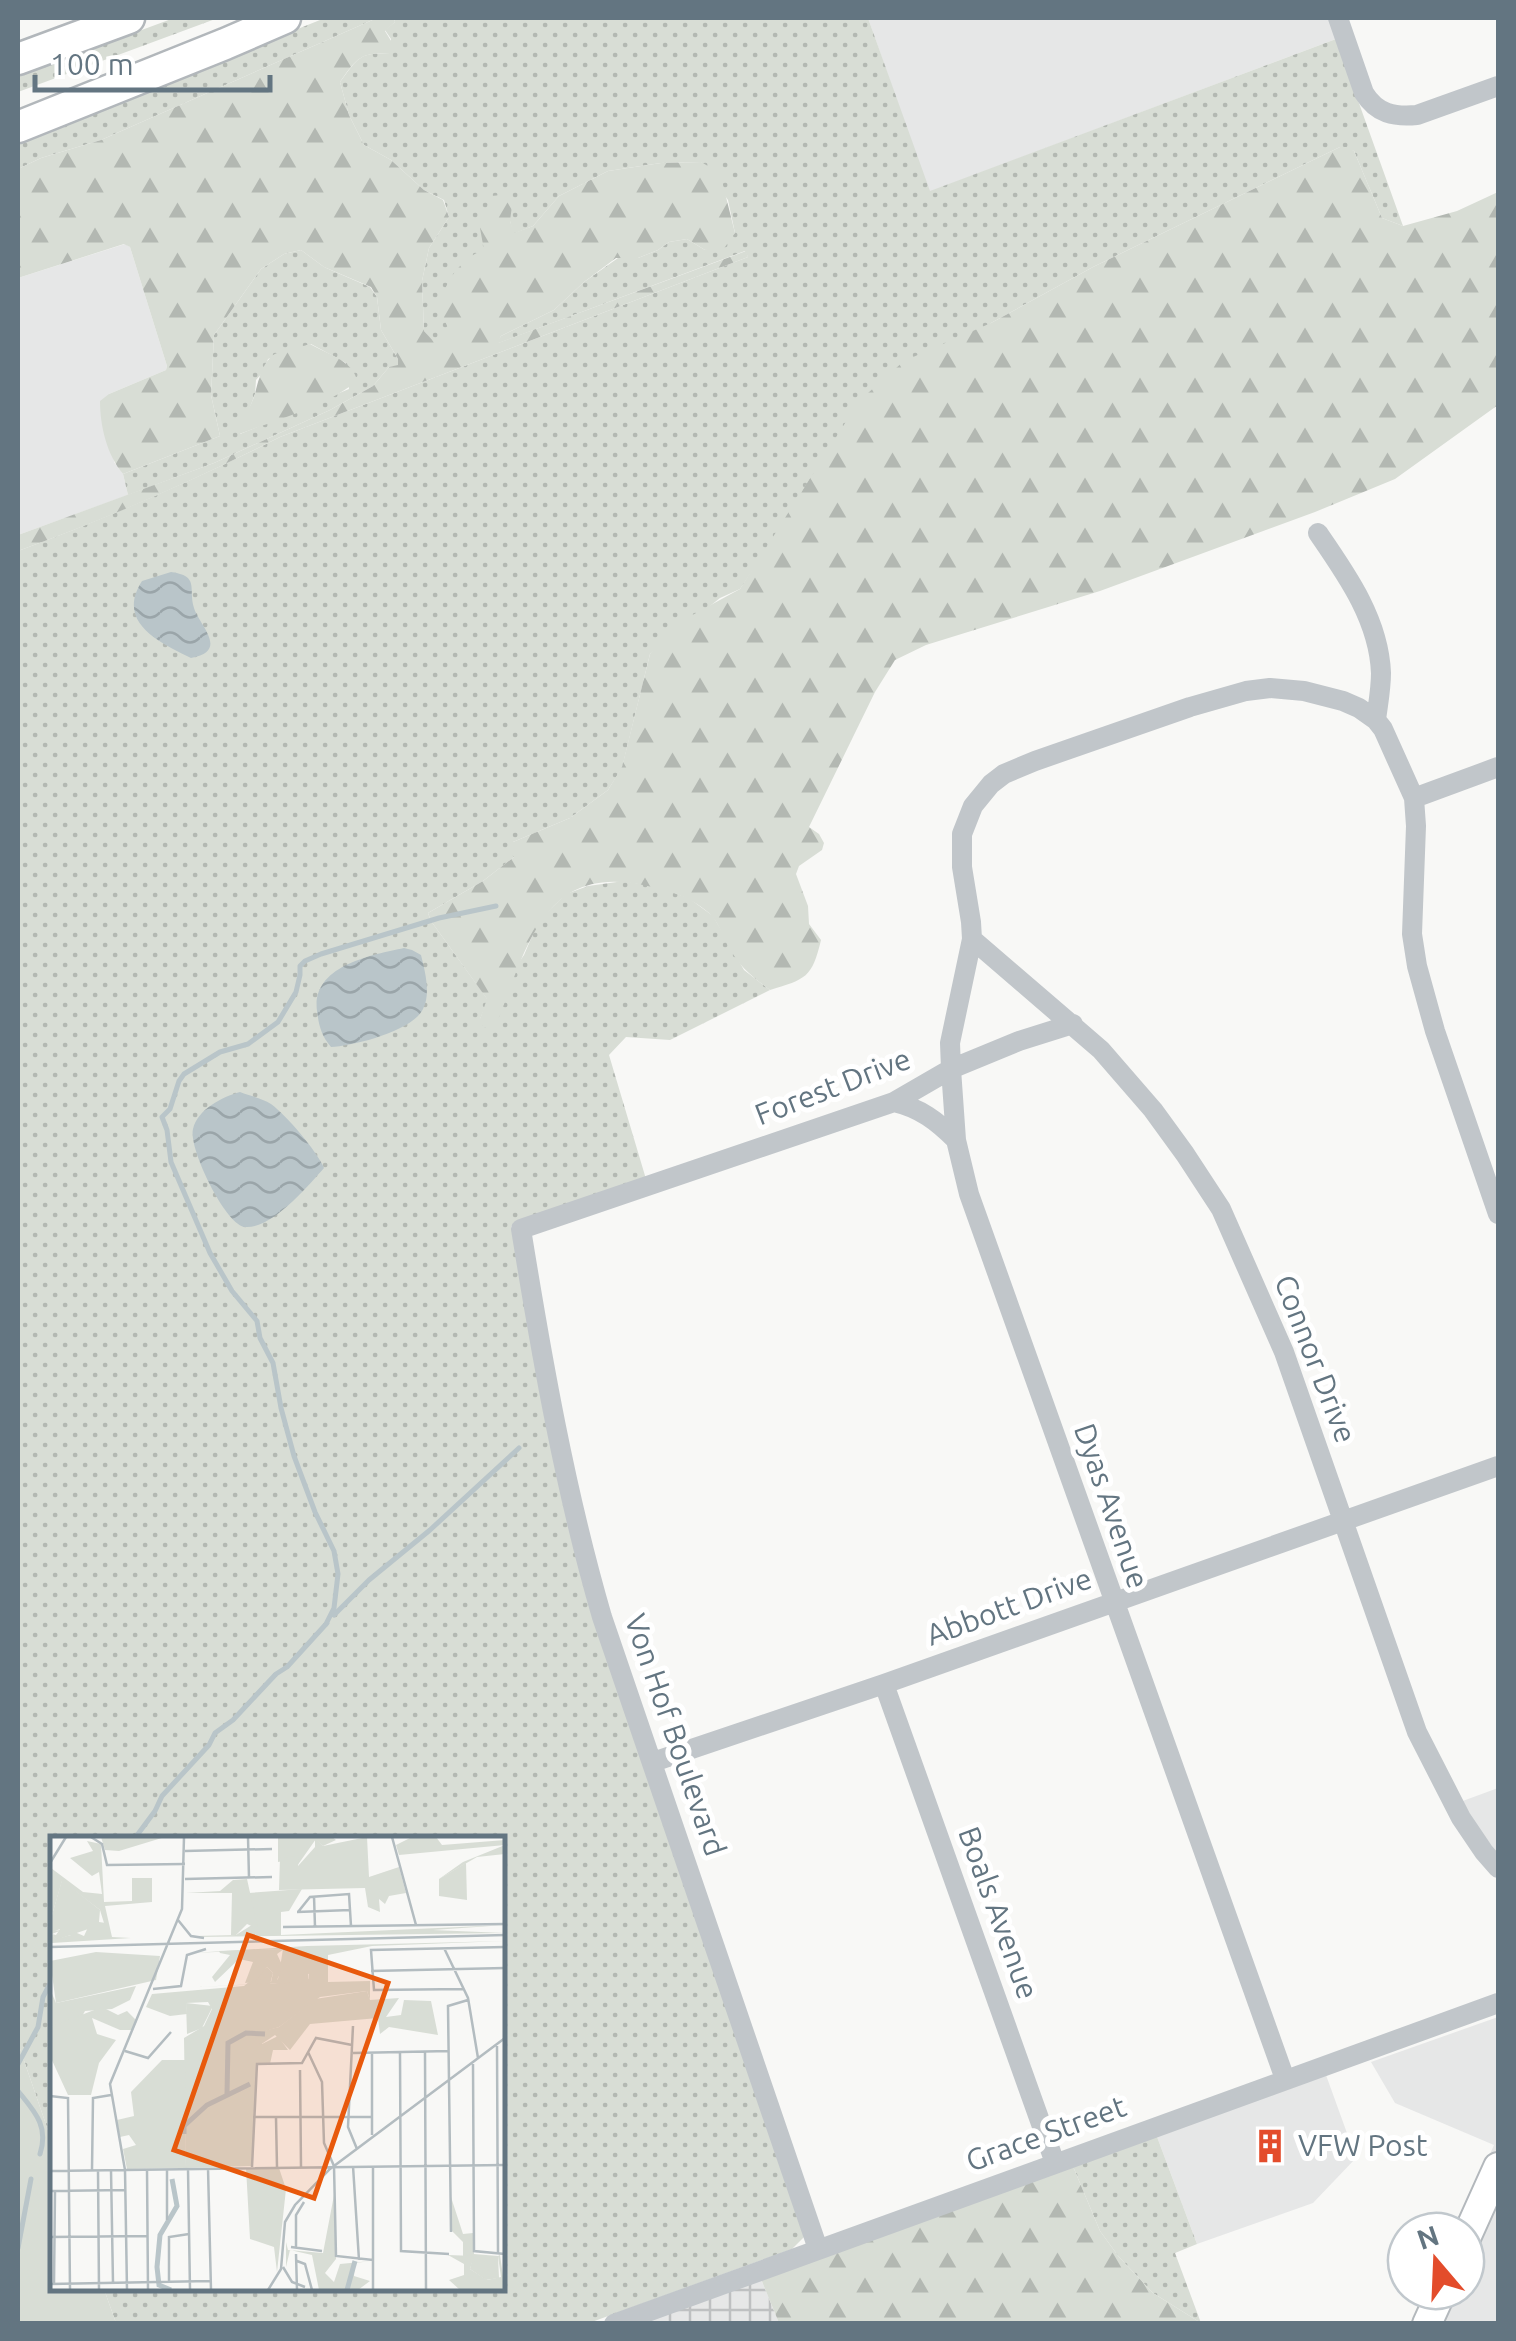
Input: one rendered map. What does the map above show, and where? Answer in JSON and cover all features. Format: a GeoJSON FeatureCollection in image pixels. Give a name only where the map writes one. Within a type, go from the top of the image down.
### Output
{"type":"FeatureCollection","features":[{"type":"Feature","properties":{"kind":"highway"},"geometry":{"type":"LineString","coordinates":[[18,38],[82,18]]}},
{"type":"Feature","properties":{"kind":"highway"},"geometry":{"type":"LineString","coordinates":[[18,59],[128,18]]}},
{"type":"Feature","properties":{"kind":"highway"},"geometry":{"type":"LineString","coordinates":[[18,110],[269,18]]}},
{"type":"Feature","properties":{"kind":"highway"},"geometry":{"type":"LineString","coordinates":[[18,126],[284,18]]}},
{"type":"Feature","properties":{"kind":"main road"},"geometry":{"type":"LineString","coordinates":[[1478,2211],[1498,2166]]}},
{"type":"Feature","properties":{"kind":"street"},"geometry":{"type":"LineString","coordinates":[[1338,18],[1364,93],[1377,109],[1390,114],[1417,115],[1498,86]]}},
{"type":"Feature","properties":{"kind":"street"},"geometry":{"type":"LineString","coordinates":[[1318,532],[1359,598],[1376,638],[1381,686],[1376,720],[1394,750],[1414,798],[1412,934],[1420,979],[1498,1214]]}},
{"type":"Feature","properties":{"kind":"street","name":"Forest Drive"},"geometry":{"type":"LineString","coordinates":[[521,1229],[894,1102],[951,1069],[950,1043],[972,939],[962,867],[962,834],[973,806],[990,784],[1004,774],[1034,760],[1246,691],[1287,689],[1325,696],[1359,708],[1376,720]]}},
{"type":"Feature","properties":{"kind":"street"},"geometry":{"type":"LineString","coordinates":[[1414,798],[1498,767]]}},
{"type":"Feature","properties":{"kind":"street","name":"Connor Drive"},"geometry":{"type":"LineString","coordinates":[[972,939],[1100,1050],[1153,1110],[1221,1209],[1284,1352],[1417,1732],[1470,1834],[1498,1868]]}},
{"type":"Feature","properties":{"kind":"street"},"geometry":{"type":"LineString","coordinates":[[951,1069],[1073,1024]]}},
{"type":"Feature","properties":{"kind":"street","name":"Dyas Avenue"},"geometry":{"type":"LineString","coordinates":[[951,1069],[956,1140],[969,1194],[1285,2079]]}},
{"type":"Feature","properties":{"kind":"street"},"geometry":{"type":"LineString","coordinates":[[894,1102],[925,1113],[956,1140]]}},
{"type":"Feature","properties":{"kind":"street","name":"Von Hof Boulevard"},"geometry":{"type":"LineString","coordinates":[[521,1229],[547,1374],[602,1616],[818,2250]]}},
{"type":"Feature","properties":{"kind":"street","name":"Abbott Drive"},"geometry":{"type":"LineString","coordinates":[[652,1762],[1498,1466]]}},
{"type":"Feature","properties":{"kind":"street","name":"Boals Avenue"},"geometry":{"type":"LineString","coordinates":[[884,1684],[1056,2163]]}},
{"type":"Feature","properties":{"kind":"street","name":"Grace Street"},"geometry":{"type":"LineString","coordinates":[[614,2324],[1498,2003]]}},
{"type":"Feature","properties":{"kind":"shaded area"},"geometry":{"type":"Polygon","coordinates":[[[868,18],[1328,18],[1336,39],[929,192],[868,18]]]}},
{"type":"Feature","properties":{"kind":"shaded area"},"geometry":{"type":"Polygon","coordinates":[[[125,244],[130,247],[167,366],[166,370],[109,394],[114,462],[123,474],[128,495],[18,535],[18,278],[125,244]]]}},
{"type":"Feature","properties":{"kind":"shaded area"},"geometry":{"type":"Polygon","coordinates":[[[1498,1788],[1498,1855],[1460,1802],[1498,1788]]]}},
{"type":"Feature","properties":{"kind":"shaded area"},"geometry":{"type":"Polygon","coordinates":[[[1498,2017],[1498,2323],[1412,2323],[1418,2311],[1486,2311],[1486,2211],[1464,2211],[1494,2145],[1395,2103],[1371,2062],[1498,2017]]]}},
{"type":"Feature","properties":{"kind":"shaded area"},"geometry":{"type":"Polygon","coordinates":[[[1326,2075],[1356,2158],[1313,2203],[1197,2244],[1156,2134],[1326,2075]]]}},
{"type":"Feature","properties":{"kind":"shaded area"},"geometry":{"type":"Polygon","coordinates":[[[761,2279],[779,2323],[639,2324],[761,2279]]]}},
{"type":"Feature","properties":{"kind":"green space"},"geometry":{"type":"Polygon","coordinates":[[[174,18],[218,18],[18,92],[18,76],[174,18]]]}},
{"type":"Feature","properties":{"kind":"green space"},"geometry":{"type":"Polygon","coordinates":[[[325,18],[377,18],[101,140],[18,169],[18,141],[325,18]]]}},
{"type":"Feature","properties":{"kind":"green space"},"geometry":{"type":"Polygon","coordinates":[[[377,18],[394,18],[395,22],[385,31],[396,49],[390,54],[360,58],[340,82],[349,115],[364,145],[391,160],[424,190],[443,200],[449,217],[429,248],[422,281],[424,331],[435,343],[453,338],[443,315],[443,295],[459,267],[484,250],[480,228],[491,196],[513,198],[510,221],[514,233],[533,226],[559,196],[608,171],[701,162],[720,173],[735,233],[725,247],[705,250],[687,239],[669,242],[638,258],[616,258],[554,310],[501,336],[498,343],[746,251],[748,257],[280,437],[150,498],[18,551],[18,535],[214,463],[330,410],[373,386],[389,367],[398,365],[398,359],[381,330],[377,297],[371,287],[324,267],[301,250],[284,254],[261,269],[214,335],[211,395],[220,436],[123,474],[105,440],[100,401],[166,370],[167,366],[130,247],[124,244],[18,278],[18,169],[101,140],[377,18]]]}},
{"type":"Feature","properties":{"kind":"green space"},"geometry":{"type":"Polygon","coordinates":[[[394,18],[868,18],[930,191],[1336,39],[1403,226],[1382,218],[1354,151],[1340,147],[1093,267],[991,323],[765,552],[740,589],[720,598],[650,654],[622,768],[608,790],[570,818],[513,842],[514,857],[483,881],[428,913],[488,1000],[480,1019],[524,955],[539,920],[566,894],[624,881],[663,888],[690,899],[713,916],[744,970],[770,990],[670,1040],[626,1037],[609,1055],[646,1179],[511,1226],[557,1464],[804,2237],[792,2249],[589,2323],[116,2323],[105,2291],[505,2291],[505,1836],[50,1836],[50,2136],[18,2043],[18,551],[150,498],[280,437],[748,257],[745,251],[496,344],[501,336],[554,310],[618,258],[638,258],[669,242],[687,239],[705,250],[735,233],[728,200],[701,162],[608,171],[559,196],[533,226],[513,234],[510,221],[484,251],[453,339],[435,344],[424,331],[422,281],[429,248],[449,217],[444,200],[424,190],[391,160],[364,145],[349,115],[340,82],[360,58],[389,54],[391,39],[385,30],[395,22],[394,18]]]}},
{"type":"Feature","properties":{"kind":"green space"},"geometry":{"type":"Polygon","coordinates":[[[1340,147],[1354,151],[1382,218],[1403,226],[1457,211],[1498,192],[1498,405],[1395,479],[1100,591],[926,645],[895,660],[875,692],[809,827],[824,843],[822,850],[799,866],[796,874],[808,906],[809,924],[821,940],[810,970],[800,979],[770,990],[742,965],[715,920],[701,907],[657,888],[606,882],[580,888],[560,900],[543,918],[499,1017],[492,1028],[483,1027],[480,1019],[487,999],[428,913],[483,881],[514,857],[509,851],[513,842],[570,818],[608,790],[622,767],[650,654],[676,624],[740,589],[859,401],[904,361],[991,323],[1093,267],[1340,147]]]}},
{"type":"Feature","properties":{"kind":"green space"},"geometry":{"type":"Polygon","coordinates":[[[301,250],[324,267],[370,287],[377,297],[381,330],[398,366],[389,367],[373,386],[330,410],[214,463],[128,495],[123,474],[220,436],[211,395],[214,335],[261,269],[284,254],[301,250]],[[311,344],[268,359],[256,380],[255,394],[240,434],[349,389],[346,363],[311,344]]]}},
{"type":"Feature","properties":{"kind":"green space"},"geometry":{"type":"Polygon","coordinates":[[[310,344],[344,362],[357,380],[318,404],[239,434],[268,361],[279,352],[310,344]]]}},
{"type":"Feature","properties":{"kind":"green space"},"geometry":{"type":"Polygon","coordinates":[[[18,2043],[50,2136],[50,2291],[105,2291],[116,2323],[18,2323],[18,2043]]]}},
{"type":"Feature","properties":{"kind":"green space"},"geometry":{"type":"Polygon","coordinates":[[[1156,2134],[1197,2244],[1175,2253],[1201,2323],[1153,2293],[1119,2257],[1100,2231],[1072,2164],[1156,2134]]]}},
{"type":"Feature","properties":{"kind":"green space"},"geometry":{"type":"Polygon","coordinates":[[[1072,2164],[1100,2231],[1119,2257],[1153,2293],[1201,2323],[779,2323],[761,2279],[1072,2164]]]}},
{"type":"Feature","properties":{"kind":"water"},"geometry":{"type":"Polygon","coordinates":[[[171,572],[186,576],[191,584],[194,608],[209,637],[209,650],[203,655],[191,658],[167,646],[138,620],[135,596],[142,581],[171,572]]]}},
{"type":"Feature","properties":{"kind":"water"},"geometry":{"type":"Polygon","coordinates":[[[404,948],[421,955],[427,990],[423,1009],[395,1030],[331,1047],[321,1030],[317,1011],[323,983],[346,965],[404,948]]]}},
{"type":"Feature","properties":{"kind":"water"},"geometry":{"type":"Polygon","coordinates":[[[240,1092],[277,1109],[308,1143],[324,1168],[277,1214],[245,1227],[219,1201],[193,1139],[193,1129],[205,1110],[240,1092]]]}},
{"type":"Feature","properties":{"kind":"waterway"},"geometry":{"type":"LineString","coordinates":[[326,1624],[334,1608],[338,1574],[334,1551],[294,1456],[273,1363],[260,1338],[257,1321],[232,1291],[210,1253],[171,1162],[162,1117],[170,1109],[184,1074],[220,1052],[248,1044],[278,1022],[296,992],[300,966],[305,961],[439,918],[496,906]]}},
{"type":"Feature","properties":{"kind":"waterway"},"geometry":{"type":"LineString","coordinates":[[334,1615],[519,1448]]}},
{"type":"Feature","properties":{"kind":"waterway"},"geometry":{"type":"LineString","coordinates":[[136,1836],[162,1796],[209,1745],[215,1733],[287,1667],[327,1623]]}},
{"type":"Feature","properties":{"kind":"waterway"},"geometry":{"type":"LineString","coordinates":[[18,2064],[38,2027],[43,1997],[50,1984]]}},
{"type":"Feature","properties":{"kind":"waterway"},"geometry":{"type":"LineString","coordinates":[[18,2091],[41,2127],[40,2154]]}},
{"type":"Feature","properties":{"kind":"waterway"},"geometry":{"type":"LineString","coordinates":[[18,2248],[31,2179]]}},
{"type":"Feature","properties":{"kind":"place","name":"VFW Post"},"geometry":{"type":"Point","coordinates":[1270,2146]}}]}
